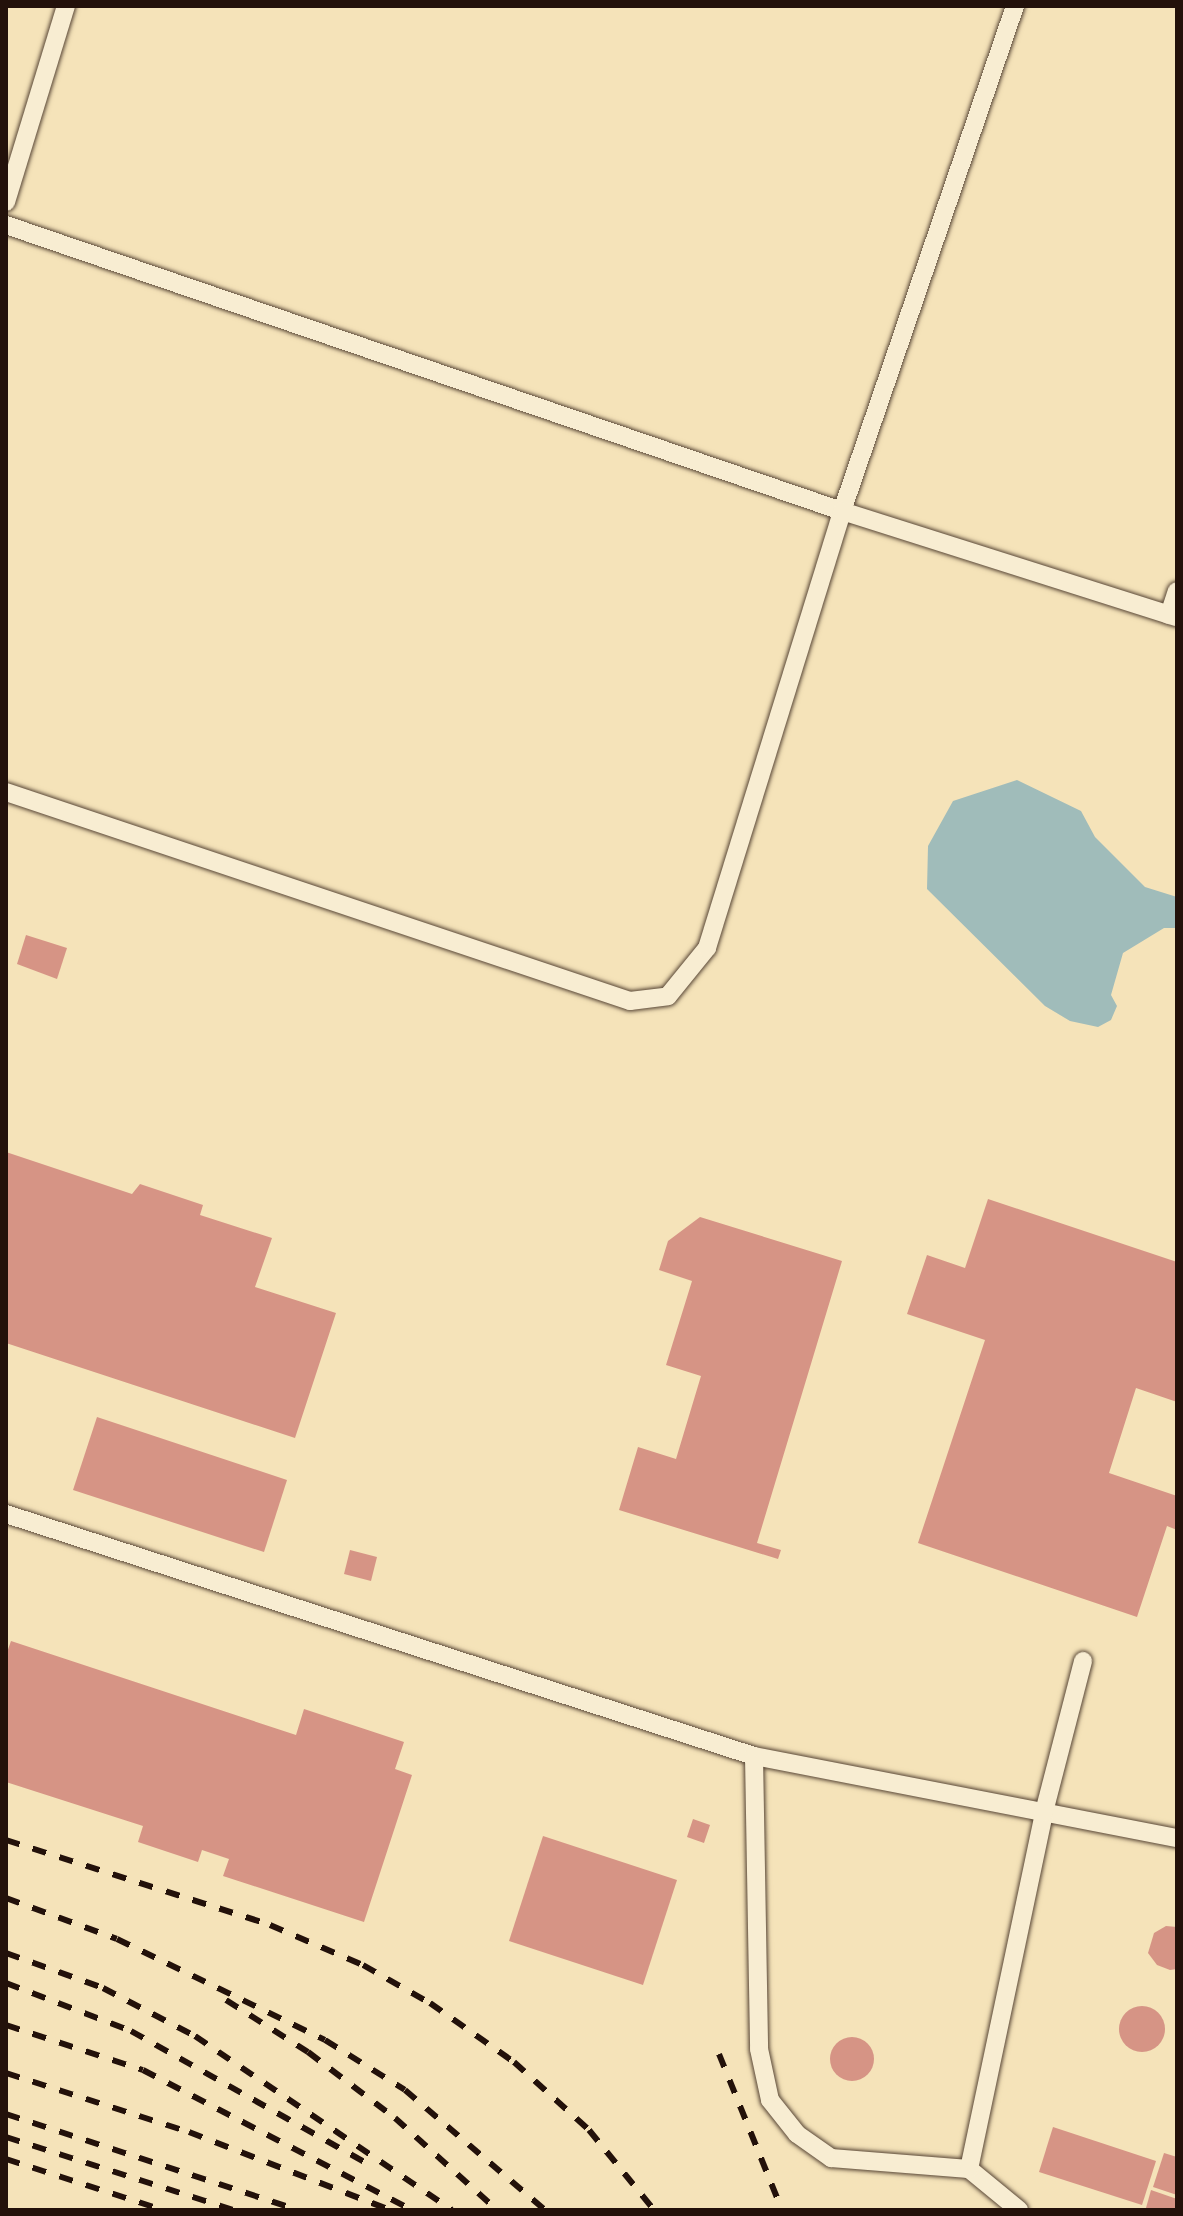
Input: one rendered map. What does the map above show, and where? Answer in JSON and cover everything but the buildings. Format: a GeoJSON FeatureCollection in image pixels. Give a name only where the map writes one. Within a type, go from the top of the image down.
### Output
{"type":"FeatureCollection","features":[{"type":"Feature","properties":{"kind":"lane"},"geometry":{"type":"LineString","coordinates":[[6,202],[66,6]]}},
{"type":"Feature","properties":{"kind":"lane"},"geometry":{"type":"LineString","coordinates":[[6,792],[630,1001],[668,996],[707,948],[842,511],[1015,6]]}},
{"type":"Feature","properties":{"kind":"lane"},"geometry":{"type":"LineString","coordinates":[[6,225],[842,511],[1173,616],[1177,591]]}},
{"type":"Feature","properties":{"kind":"lane"},"geometry":{"type":"LineString","coordinates":[[6,1514],[754,1756],[1177,1838]]}},
{"type":"Feature","properties":{"kind":"lane"},"geometry":{"type":"LineString","coordinates":[[969,2169],[1044,1812],[1083,1661]]}},
{"type":"Feature","properties":{"kind":"lane"},"geometry":{"type":"LineString","coordinates":[[754,1756],[759,2049],[770,2100],[797,2134],[831,2158],[969,2169],[1019,2210]]}},
{"type":"Feature","properties":{"kind":"water"},"geometry":{"type":"Polygon","coordinates":[[[1017,780],[1081,811],[1095,837],[1145,887],[1177,897],[1177,928],[1164,928],[1123,953],[1111,995],[1117,1006],[1111,1020],[1098,1027],[1070,1021],[1045,1006],[927,889],[928,846],[953,801],[1017,780]]]}},
{"type":"Feature","properties":{"kind":"railway"},"geometry":{"type":"LineString","coordinates":[[6,1840],[270,1925],[363,1965],[430,2003],[514,2062],[589,2130],[654,2210]]}},
{"type":"Feature","properties":{"kind":"railway"},"geometry":{"type":"LineString","coordinates":[[6,1898],[117,1939],[325,2040],[405,2090],[545,2210]]}},
{"type":"Feature","properties":{"kind":"railway"},"geometry":{"type":"LineString","coordinates":[[6,1953],[103,1988],[195,2036],[452,2210]]}},
{"type":"Feature","properties":{"kind":"railway"},"geometry":{"type":"LineString","coordinates":[[6,1983],[131,2031],[370,2165]]}},
{"type":"Feature","properties":{"kind":"railway"},"geometry":{"type":"LineString","coordinates":[[226,2000],[308,2052],[395,2118],[497,2210]]}},
{"type":"Feature","properties":{"kind":"railway"},"geometry":{"type":"LineString","coordinates":[[6,2025],[143,2070],[412,2210]]}},
{"type":"Feature","properties":{"kind":"railway"},"geometry":{"type":"LineString","coordinates":[[719,2054],[782,2210]]}},
{"type":"Feature","properties":{"kind":"railway"},"geometry":{"type":"LineString","coordinates":[[6,2073],[189,2132],[390,2210]]}},
{"type":"Feature","properties":{"kind":"railway"},"geometry":{"type":"LineString","coordinates":[[6,2114],[298,2210]]}},
{"type":"Feature","properties":{"kind":"railway"},"geometry":{"type":"LineString","coordinates":[[6,2137],[233,2210]]}},
{"type":"Feature","properties":{"kind":"railway"},"geometry":{"type":"LineString","coordinates":[[6,2159],[163,2210]]}}]}
